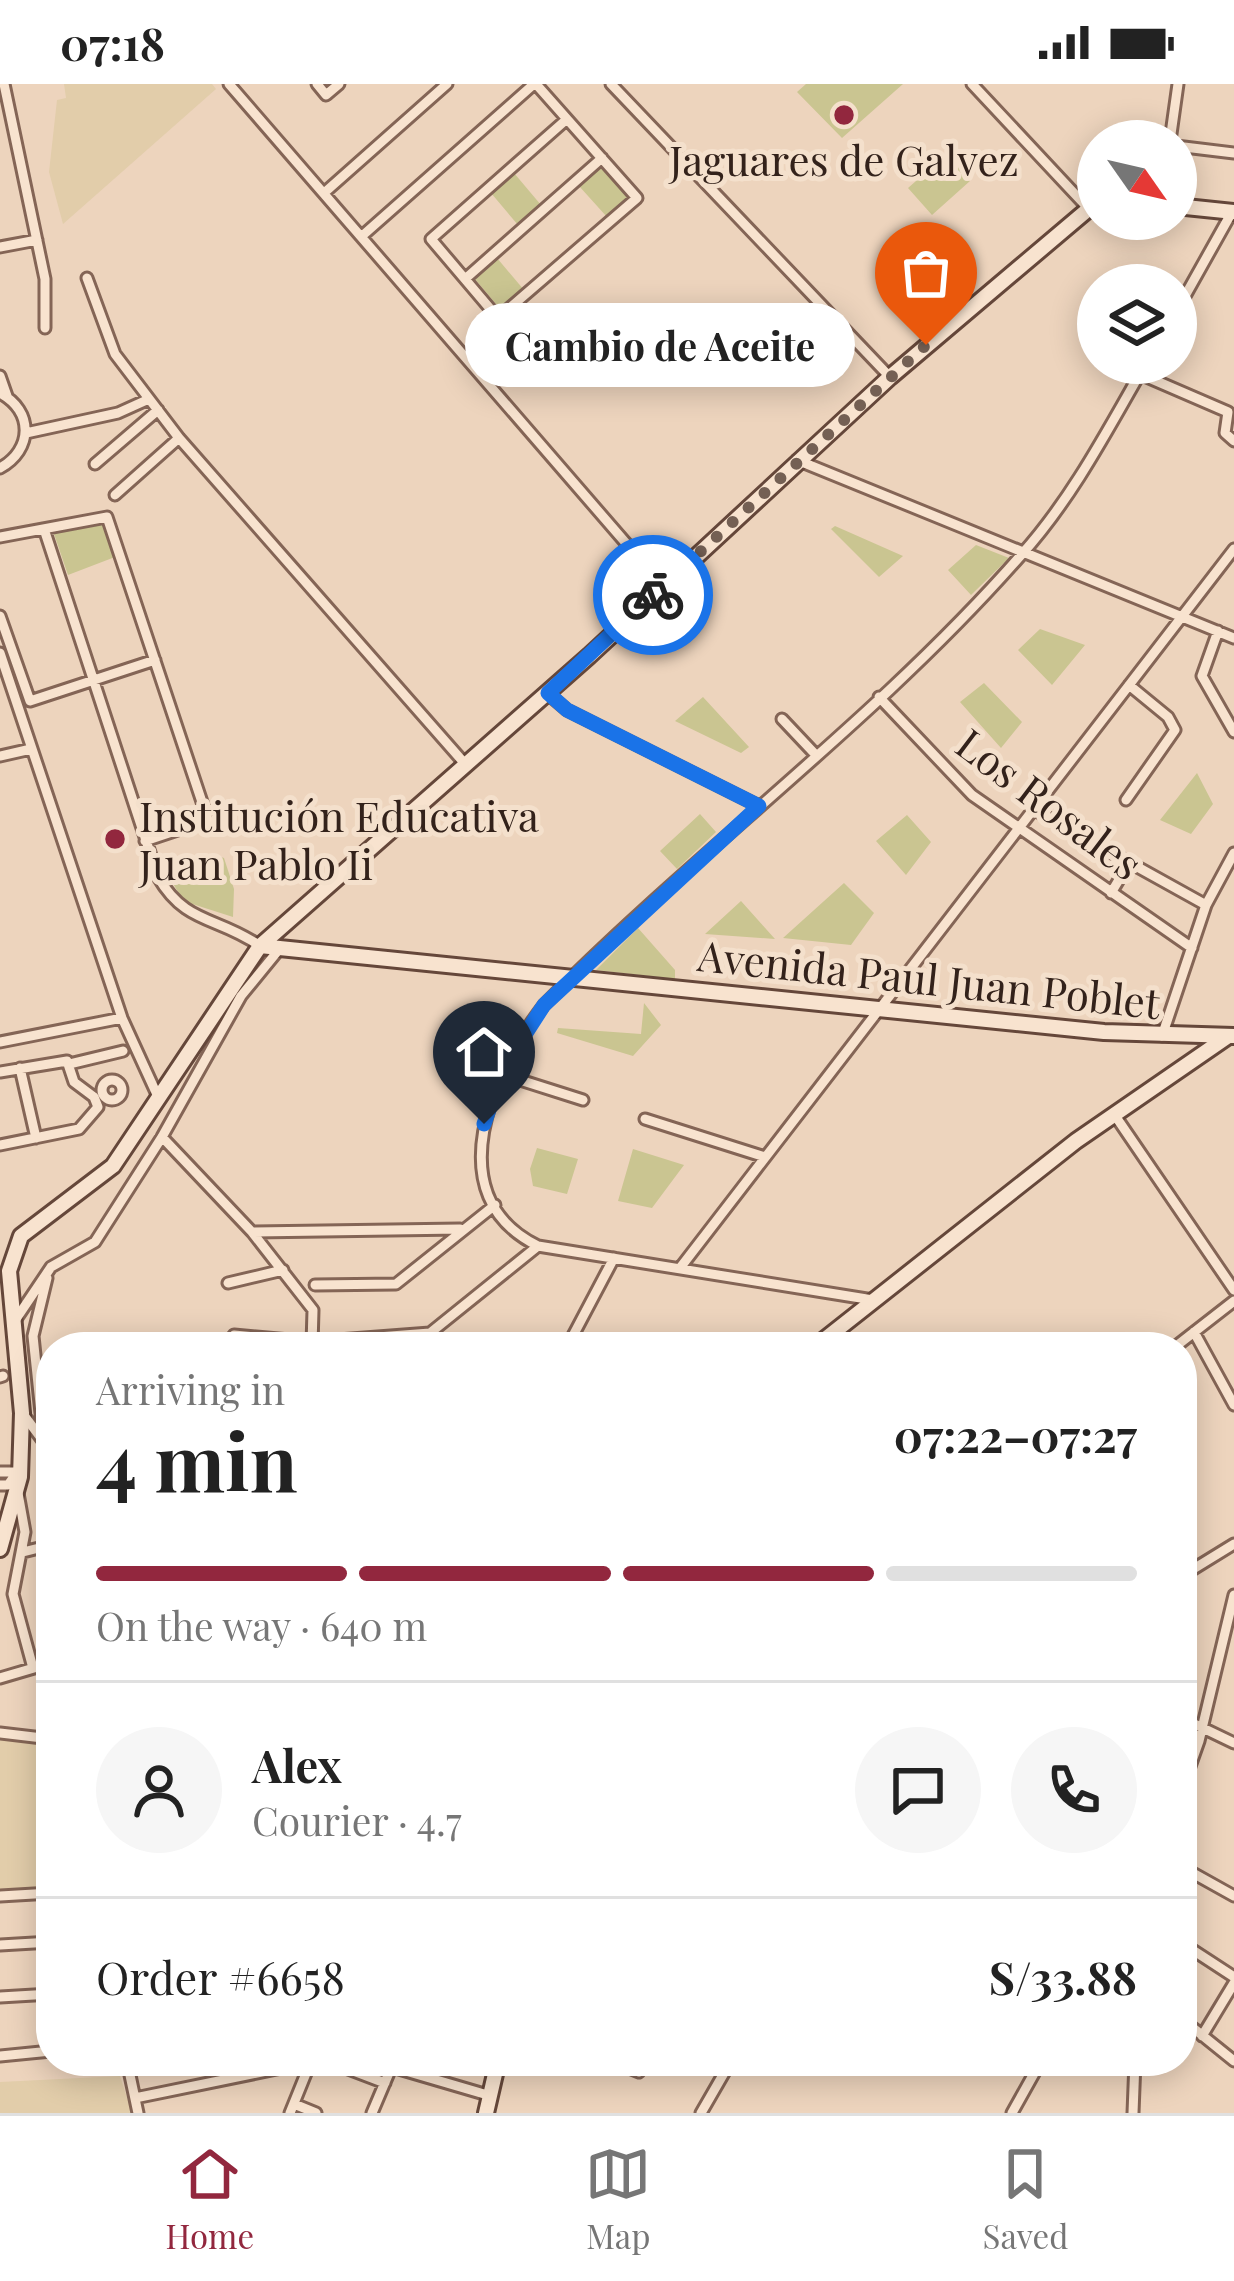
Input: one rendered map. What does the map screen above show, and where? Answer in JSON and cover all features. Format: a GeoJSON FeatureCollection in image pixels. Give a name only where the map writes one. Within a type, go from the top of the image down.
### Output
{"type":"FeatureCollection","features":[{"type":"Feature","properties":{"kind":"main road"},"geometry":{"type":"LineString","coordinates":[[1197,208],[1233,212]]}},
{"type":"Feature","properties":{"kind":"main road"},"geometry":{"type":"LineString","coordinates":[[0,1549],[19,1472],[22,1413],[9,1271],[21,1236],[103,1176],[159,1099],[185,1079],[260,946],[548,693],[797,460],[1077,217]]}},
{"type":"Feature","properties":{"kind":"main road","name":"Avenida Paul Juan Poblet"},"geometry":{"type":"LineString","coordinates":[[260,946],[277,952],[881,1005],[1162,1036],[1232,1035]]}},
{"type":"Feature","properties":{"kind":"main road"},"geometry":{"type":"LineString","coordinates":[[834,1332],[1114,1114],[1232,1035]]}},
{"type":"Feature","properties":{"kind":"main road"},"geometry":{"type":"LineString","coordinates":[[1193,1036],[1197,1057]]}},
{"type":"Feature","properties":{"kind":"main road"},"geometry":{"type":"LineString","coordinates":[[486,2113],[495,2076]]}},
{"type":"Feature","properties":{"kind":"street"},"geometry":{"type":"LineString","coordinates":[[4,84],[45,279],[45,328]]}},
{"type":"Feature","properties":{"kind":"street"},"geometry":{"type":"LineString","coordinates":[[229,84],[663,586]]}},
{"type":"Feature","properties":{"kind":"street"},"geometry":{"type":"LineString","coordinates":[[317,84],[326,94],[339,84]]}},
{"type":"Feature","properties":{"kind":"street"},"geometry":{"type":"LineString","coordinates":[[324,193],[447,84]]}},
{"type":"Feature","properties":{"kind":"street"},"geometry":{"type":"LineString","coordinates":[[362,236],[535,84],[567,119],[602,158],[637,198],[498,318],[430,239],[567,119]]}},
{"type":"Feature","properties":{"kind":"street"},"geometry":{"type":"LineString","coordinates":[[611,84],[890,377]]}},
{"type":"Feature","properties":{"kind":"street"},"geometry":{"type":"LineString","coordinates":[[972,84],[1077,189]]}},
{"type":"Feature","properties":{"kind":"street"},"geometry":{"type":"LineString","coordinates":[[1175,120],[1178,84]]}},
{"type":"Feature","properties":{"kind":"street"},"geometry":{"type":"LineString","coordinates":[[1197,148],[1234,153]]}},
{"type":"Feature","properties":{"kind":"street"},"geometry":{"type":"LineString","coordinates":[[465,279],[602,158]]}},
{"type":"Feature","properties":{"kind":"street"},"geometry":{"type":"LineString","coordinates":[[1197,275],[1233,212]]}},
{"type":"Feature","properties":{"kind":"street"},"geometry":{"type":"LineString","coordinates":[[0,247],[37,240]]}},
{"type":"Feature","properties":{"kind":"street"},"geometry":{"type":"LineString","coordinates":[[87,278],[115,354],[179,438],[466,765]]}},
{"type":"Feature","properties":{"kind":"street"},"geometry":{"type":"LineString","coordinates":[[0,376],[4,394],[22,412],[26,433],[19,454],[0,468]]}},
{"type":"Feature","properties":{"kind":"street"},"geometry":{"type":"LineString","coordinates":[[873,1300],[538,1246],[522,1238],[495,1205],[479,1153],[501,1075],[524,1031],[568,981],[878,697],[1022,554],[1073,487],[1134,384]]}},
{"type":"Feature","properties":{"kind":"street"},"geometry":{"type":"LineString","coordinates":[[1163,384],[1228,412],[1225,433],[1234,441]]}},
{"type":"Feature","properties":{"kind":"street"},"geometry":{"type":"LineString","coordinates":[[26,433],[118,413],[149,399]]}},
{"type":"Feature","properties":{"kind":"street"},"geometry":{"type":"LineString","coordinates":[[95,464],[158,410]]}},
{"type":"Feature","properties":{"kind":"street"},"geometry":{"type":"LineString","coordinates":[[115,495],[179,438]]}},
{"type":"Feature","properties":{"kind":"street"},"geometry":{"type":"LineString","coordinates":[[797,460],[1234,638]]}},
{"type":"Feature","properties":{"kind":"street"},"geometry":{"type":"LineString","coordinates":[[0,537],[107,517],[208,820],[145,842]]}},
{"type":"Feature","properties":{"kind":"street"},"geometry":{"type":"LineString","coordinates":[[44,530],[145,842],[174,905],[194,919],[220,921],[260,946]]}},
{"type":"Feature","properties":{"kind":"street"},"geometry":{"type":"LineString","coordinates":[[680,1268],[1234,549]]}},
{"type":"Feature","properties":{"kind":"street"},"geometry":{"type":"LineString","coordinates":[[0,616],[30,701],[155,660]]}},
{"type":"Feature","properties":{"kind":"street"},"geometry":{"type":"LineString","coordinates":[[1218,631],[1202,676],[1234,731]]}},
{"type":"Feature","properties":{"kind":"street"},"geometry":{"type":"LineString","coordinates":[[0,656],[122,1018],[159,1099]]}},
{"type":"Feature","properties":{"kind":"street"},"geometry":{"type":"LineString","coordinates":[[1126,800],[1175,730],[1168,717],[1130,686]]}},
{"type":"Feature","properties":{"kind":"street"},"geometry":{"type":"LineString","coordinates":[[548,693],[584,719],[759,806]]}},
{"type":"Feature","properties":{"kind":"street","name":"Los Rosales"},"geometry":{"type":"LineString","coordinates":[[878,697],[952,779],[1192,948]]}},
{"type":"Feature","properties":{"kind":"street"},"geometry":{"type":"LineString","coordinates":[[0,704],[16,700]]}},
{"type":"Feature","properties":{"kind":"street"},"geometry":{"type":"LineString","coordinates":[[782,719],[815,754]]}},
{"type":"Feature","properties":{"kind":"street"},"geometry":{"type":"LineString","coordinates":[[0,757],[31,749]]}},
{"type":"Feature","properties":{"kind":"street"},"geometry":{"type":"LineString","coordinates":[[1033,809],[1205,905]]}},
{"type":"Feature","properties":{"kind":"street"},"geometry":{"type":"LineString","coordinates":[[1162,1036],[1205,905],[1234,853]]}},
{"type":"Feature","properties":{"kind":"street"},"geometry":{"type":"LineString","coordinates":[[1111,893],[1129,862]]}},
{"type":"Feature","properties":{"kind":"street"},"geometry":{"type":"LineString","coordinates":[[14,1322],[51,1267],[91,1247],[162,1137],[185,1079],[277,952]]}},
{"type":"Feature","properties":{"kind":"street"},"geometry":{"type":"LineString","coordinates":[[0,1042],[122,1018]]}},
{"type":"Feature","properties":{"kind":"street"},"geometry":{"type":"LineString","coordinates":[[0,1072],[69,1064],[123,1051]]}},
{"type":"Feature","properties":{"kind":"street"},"geometry":{"type":"LineString","coordinates":[[69,1064],[74,1082],[100,1097]]}},
{"type":"Feature","properties":{"kind":"street"},"geometry":{"type":"LineString","coordinates":[[20,1068],[36,1138]]}},
{"type":"Feature","properties":{"kind":"street"},"geometry":{"type":"LineString","coordinates":[[0,1145],[79,1129],[93,1117],[110,1080],[121,1087],[146,1075]]}},
{"type":"Feature","properties":{"kind":"street"},"geometry":{"type":"LineString","coordinates":[[501,1075],[583,1100]]}},
{"type":"Feature","properties":{"kind":"street"},"geometry":{"type":"LineString","coordinates":[[1114,1114],[1234,1290]]}},
{"type":"Feature","properties":{"kind":"street"},"geometry":{"type":"LineString","coordinates":[[645,1119],[765,1157]]}},
{"type":"Feature","properties":{"kind":"street"},"geometry":{"type":"LineString","coordinates":[[162,1137],[283,1270],[313,1310],[312,1332]]}},
{"type":"Feature","properties":{"kind":"street"},"geometry":{"type":"LineString","coordinates":[[315,1285],[396,1284],[495,1205]]}},
{"type":"Feature","properties":{"kind":"street"},"geometry":{"type":"LineString","coordinates":[[252,1232],[460,1229]]}},
{"type":"Feature","properties":{"kind":"street"},"geometry":{"type":"LineString","coordinates":[[431,1332],[538,1246]]}},
{"type":"Feature","properties":{"kind":"street"},"geometry":{"type":"LineString","coordinates":[[575,1332],[614,1258]]}},
{"type":"Feature","properties":{"kind":"street"},"geometry":{"type":"LineString","coordinates":[[37,1332],[38,1302],[51,1267]]}},
{"type":"Feature","properties":{"kind":"street"},"geometry":{"type":"LineString","coordinates":[[228,1283],[283,1270]]}},
{"type":"Feature","properties":{"kind":"street"},"geometry":{"type":"LineString","coordinates":[[1194,1332],[1234,1301]]}},
{"type":"Feature","properties":{"kind":"street"},"geometry":{"type":"LineString","coordinates":[[1197,1337],[1234,1405]]}},
{"type":"Feature","properties":{"kind":"street"},"geometry":{"type":"LineString","coordinates":[[15,1339],[36,1360]]}},
{"type":"Feature","properties":{"kind":"street"},"geometry":{"type":"LineString","coordinates":[[22,1413],[36,1429]]}},
{"type":"Feature","properties":{"kind":"street"},"geometry":{"type":"LineString","coordinates":[[0,1472],[19,1472]]}},
{"type":"Feature","properties":{"kind":"street"},"geometry":{"type":"LineString","coordinates":[[0,1485],[8,1485],[19,1472]]}},
{"type":"Feature","properties":{"kind":"street"},"geometry":{"type":"LineString","coordinates":[[17,1491],[25,1518],[13,1594],[33,1668]]}},
{"type":"Feature","properties":{"kind":"street"},"geometry":{"type":"LineString","coordinates":[[1197,1567],[1234,1544]]}},
{"type":"Feature","properties":{"kind":"street"},"geometry":{"type":"LineString","coordinates":[[23,1552],[36,1549]]}},
{"type":"Feature","properties":{"kind":"street"},"geometry":{"type":"LineString","coordinates":[[1197,1745],[1234,1595]]}},
{"type":"Feature","properties":{"kind":"street"},"geometry":{"type":"LineString","coordinates":[[0,1678],[36,1667]]}},
{"type":"Feature","properties":{"kind":"street"},"geometry":{"type":"LineString","coordinates":[[1197,1727],[1234,1743]]}},
{"type":"Feature","properties":{"kind":"street"},"geometry":{"type":"LineString","coordinates":[[0,1733],[36,1737]]}},
{"type":"Feature","properties":{"kind":"street"},"geometry":{"type":"LineString","coordinates":[[1197,1875],[1234,1896]]}},
{"type":"Feature","properties":{"kind":"street"},"geometry":{"type":"LineString","coordinates":[[0,1896],[36,1894]]}},
{"type":"Feature","properties":{"kind":"street"},"geometry":{"type":"LineString","coordinates":[[0,1946],[36,1943]]}},
{"type":"Feature","properties":{"kind":"street"},"geometry":{"type":"LineString","coordinates":[[1197,1953],[1234,1980],[1202,2036]]}},
{"type":"Feature","properties":{"kind":"street"},"geometry":{"type":"LineString","coordinates":[[0,1997],[36,1995]]}},
{"type":"Feature","properties":{"kind":"street"},"geometry":{"type":"LineString","coordinates":[[1197,2032],[1234,2061]]}},
{"type":"Feature","properties":{"kind":"street"},"geometry":{"type":"LineString","coordinates":[[0,2056],[36,2052]]}},
{"type":"Feature","properties":{"kind":"street"},"geometry":{"type":"LineString","coordinates":[[130,2076],[138,2113]]}},
{"type":"Feature","properties":{"kind":"street"},"geometry":{"type":"LineString","coordinates":[[135,2098],[240,2076]]}},
{"type":"Feature","properties":{"kind":"street"},"geometry":{"type":"LineString","coordinates":[[305,2076],[292,2108],[316,2113]]}},
{"type":"Feature","properties":{"kind":"street"},"geometry":{"type":"LineString","coordinates":[[369,2076],[385,2083]]}},
{"type":"Feature","properties":{"kind":"street"},"geometry":{"type":"LineString","coordinates":[[372,2113],[388,2076]]}},
{"type":"Feature","properties":{"kind":"street"},"geometry":{"type":"LineString","coordinates":[[430,2076],[491,2096]]}},
{"type":"Feature","properties":{"kind":"street"},"geometry":{"type":"LineString","coordinates":[[701,2113],[722,2076]]}},
{"type":"Feature","properties":{"kind":"street"},"geometry":{"type":"LineString","coordinates":[[1012,2113],[1032,2076]]}},
{"type":"Feature","properties":{"kind":"street"},"geometry":{"type":"LineString","coordinates":[[1133,2113],[1134,2076]]}},
{"type":"Feature","properties":{"kind":"shaded area"},"geometry":{"type":"Polygon","coordinates":[[[64,84],[212,84],[216,89],[63,224],[49,172],[57,100],[66,98],[64,84]]]}},
{"type":"Feature","properties":{"kind":"shaded area","name":"Jaguares de Galvez"},"geometry":{"type":"Polygon","coordinates":[[[806,84],[903,84],[842,138],[797,92],[806,84]]]}},
{"type":"Feature","properties":{"kind":"shaded area"},"geometry":{"type":"Polygon","coordinates":[[[947,154],[970,181],[932,215],[908,188],[947,154]]]}},
{"type":"Feature","properties":{"kind":"shaded area"},"geometry":{"type":"Polygon","coordinates":[[[602,166],[630,197],[607,217],[579,186],[602,166]]]}},
{"type":"Feature","properties":{"kind":"shaded area"},"geometry":{"type":"Polygon","coordinates":[[[514,173],[541,205],[518,225],[491,193],[514,173]]]}},
{"type":"Feature","properties":{"kind":"shaded area"},"geometry":{"type":"Polygon","coordinates":[[[497,258],[524,290],[501,310],[474,278],[497,258]]]}},
{"type":"Feature","properties":{"kind":"shaded area"},"geometry":{"type":"Polygon","coordinates":[[[104,522],[115,557],[68,575],[53,531],[104,522]]]}},
{"type":"Feature","properties":{"kind":"shaded area"},"geometry":{"type":"Polygon","coordinates":[[[835,526],[903,556],[879,577],[831,529],[835,526]]]}},
{"type":"Feature","properties":{"kind":"shaded area"},"geometry":{"type":"Polygon","coordinates":[[[976,545],[1009,558],[971,595],[948,570],[976,545]]]}},
{"type":"Feature","properties":{"kind":"shaded area"},"geometry":{"type":"Polygon","coordinates":[[[1040,629],[1085,645],[1052,685],[1018,650],[1040,629]]]}},
{"type":"Feature","properties":{"kind":"shaded area"},"geometry":{"type":"Polygon","coordinates":[[[984,683],[1022,722],[1001,748],[960,702],[984,683]]]}},
{"type":"Feature","properties":{"kind":"shaded area"},"geometry":{"type":"Polygon","coordinates":[[[703,697],[749,747],[741,753],[675,721],[703,697]]]}},
{"type":"Feature","properties":{"kind":"shaded area"},"geometry":{"type":"Polygon","coordinates":[[[1197,773],[1213,804],[1191,834],[1160,820],[1197,773]]]}},
{"type":"Feature","properties":{"kind":"shaded area"},"geometry":{"type":"Polygon","coordinates":[[[700,814],[716,832],[677,869],[660,851],[700,814]]]}},
{"type":"Feature","properties":{"kind":"shaded area"},"geometry":{"type":"Polygon","coordinates":[[[907,815],[931,842],[906,875],[876,841],[907,815]]]}},
{"type":"Feature","properties":{"kind":"shaded area"},"geometry":{"type":"Polygon","coordinates":[[[224,858],[234,889],[233,917],[183,901],[166,871],[224,858]]]}},
{"type":"Feature","properties":{"kind":"shaded area"},"geometry":{"type":"Polygon","coordinates":[[[844,883],[874,913],[851,945],[783,938],[844,883]]]}},
{"type":"Feature","properties":{"kind":"shaded area"},"geometry":{"type":"Polygon","coordinates":[[[741,901],[775,939],[705,934],[741,901]]]}},
{"type":"Feature","properties":{"kind":"shaded area"},"geometry":{"type":"Polygon","coordinates":[[[638,928],[675,970],[675,979],[596,970],[638,928]]]}},
{"type":"Feature","properties":{"kind":"shaded area"},"geometry":{"type":"Polygon","coordinates":[[[644,1003],[661,1025],[633,1056],[557,1033],[558,1028],[641,1034],[644,1003]]]}},
{"type":"Feature","properties":{"kind":"shaded area"},"geometry":{"type":"Polygon","coordinates":[[[537,1148],[578,1159],[567,1194],[533,1186],[530,1169],[537,1148]]]}},
{"type":"Feature","properties":{"kind":"shaded area"},"geometry":{"type":"Polygon","coordinates":[[[633,1149],[684,1165],[652,1208],[618,1201],[633,1149]]]}},
{"type":"Feature","properties":{"kind":"shaded area"},"geometry":{"type":"Polygon","coordinates":[[[0,1738],[36,1742],[36,1889],[0,1891],[0,1738]]]}},
{"type":"Feature","properties":{"kind":"shaded area"},"geometry":{"type":"Polygon","coordinates":[[[120,2076],[132,2113],[0,2113],[0,2082],[120,2076]]]}},
{"type":"Feature","properties":{"kind":"way so far"},"geometry":{"type":"LineString","coordinates":[[653,595],[926,345]]}},
{"type":"Feature","properties":{"kind":"place","name":"Jaguares de Galvez"},"geometry":{"type":"Point","coordinates":[844,115]}},
{"type":"Feature","properties":{"kind":"place","name":"Cambio de Aceite"},"geometry":{"type":"Point","coordinates":[926,345]}},
{"type":"Feature","properties":{"kind":"place","name":"Institución Educativa Juan Pablo Ii"},"geometry":{"type":"Point","coordinates":[115,839]}},
{"type":"Feature","properties":{"kind":"route"},"geometry":{"type":"LineString","coordinates":[[484,1124],[504,1067],[544,1005],[759,806],[567,710],[548,693],[653,595]]}}]}
